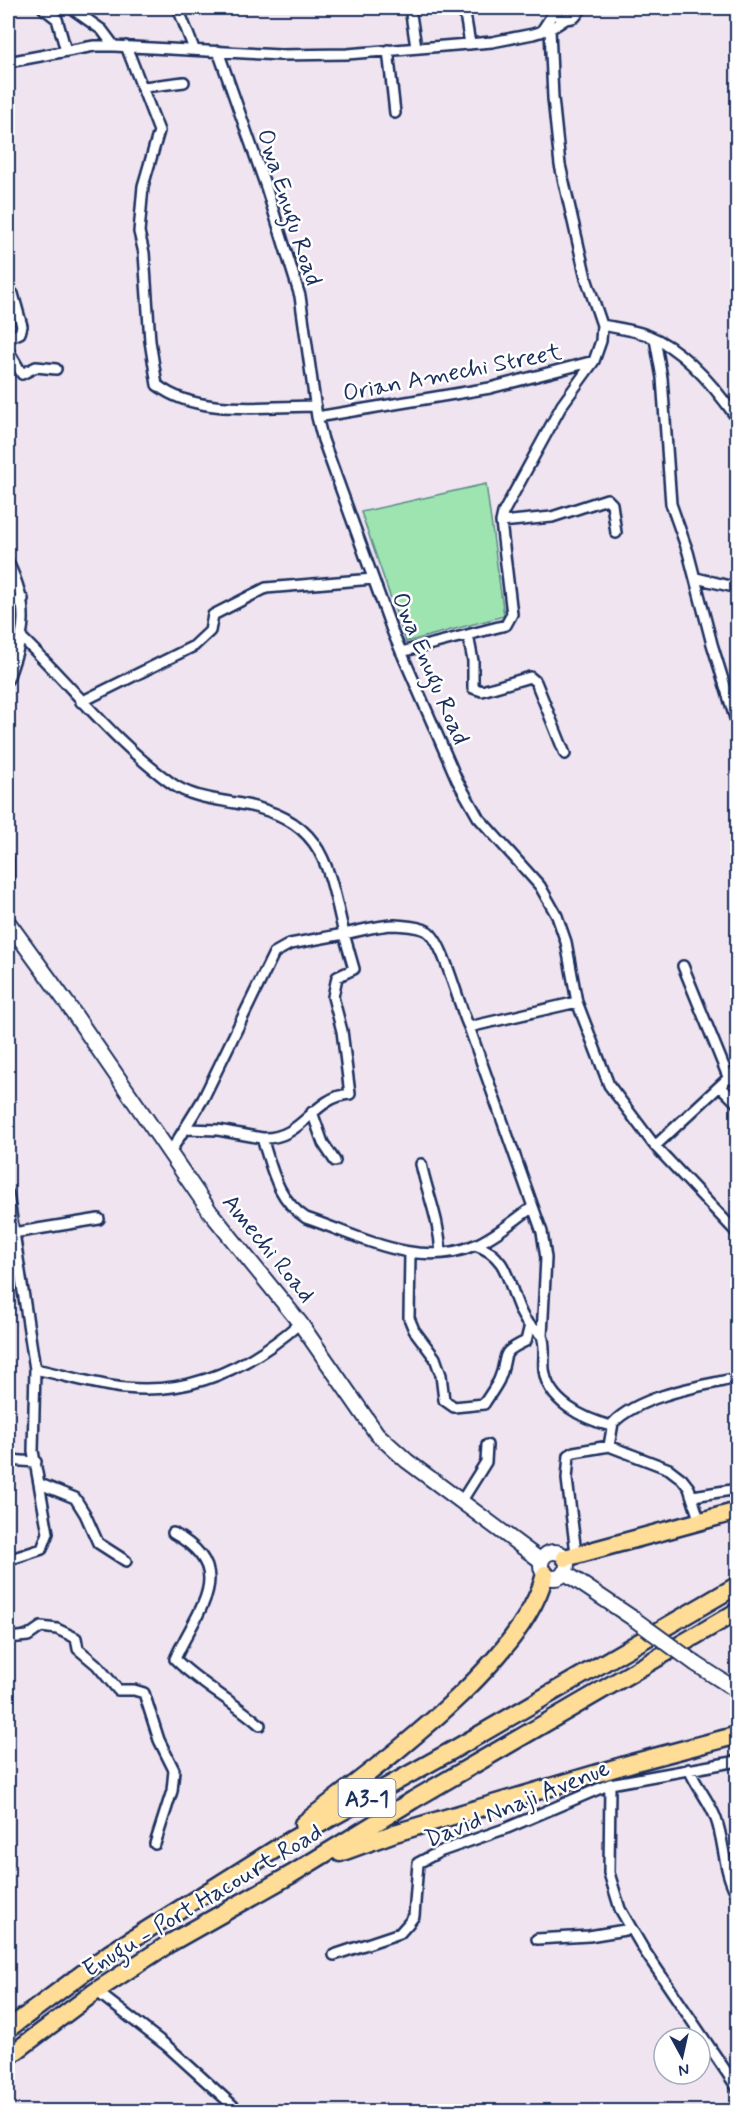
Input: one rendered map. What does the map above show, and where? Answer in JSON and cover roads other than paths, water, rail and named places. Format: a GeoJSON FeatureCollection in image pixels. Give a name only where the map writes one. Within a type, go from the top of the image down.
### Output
{"type":"FeatureCollection","features":[{"type":"Feature","properties":{"kind":"highway"},"geometry":{"type":"LineString","coordinates":[[569,1561],[738,1511]]}},
{"type":"Feature","properties":{"kind":"highway"},"geometry":{"type":"LineString","coordinates":[[282,1845],[297,1828],[428,1725],[473,1681],[506,1645],[537,1600],[543,1567]]}},
{"type":"Feature","properties":{"kind":"highway","name":"A3-1"},"geometry":{"type":"LineString","coordinates":[[8,2029],[110,1953],[282,1845],[453,1750],[738,1585]]}},
{"type":"Feature","properties":{"kind":"highway","name":"Enugu - Port Hacourt Road"},"geometry":{"type":"LineString","coordinates":[[8,2057],[96,1991],[170,1943],[292,1874],[413,1800],[738,1611]]}},
{"type":"Feature","properties":{"kind":"highway"},"geometry":{"type":"LineString","coordinates":[[292,1874],[395,1833],[632,1763],[738,1735]]}},
{"type":"Feature","properties":{"kind":"main road","name":"Amechi Road"},"geometry":{"type":"LineString","coordinates":[[9,930],[243,1255],[300,1323],[377,1434],[407,1461],[543,1567]]}},
{"type":"Feature","properties":{"kind":"main road"},"geometry":{"type":"LineString","coordinates":[[569,1561],[557,1577],[543,1567],[551,1552],[556,1552],[569,1561],[634,1619],[696,1664],[738,1690]]}},
{"type":"Feature","properties":{"kind":"street"},"geometry":{"type":"LineString","coordinates":[[43,8],[57,19],[66,51]]}},
{"type":"Feature","properties":{"kind":"street"},"geometry":{"type":"LineString","coordinates":[[71,8],[102,30],[114,46]]}},
{"type":"Feature","properties":{"kind":"street"},"geometry":{"type":"LineString","coordinates":[[178,8],[194,49]]}},
{"type":"Feature","properties":{"kind":"street"},"geometry":{"type":"LineString","coordinates":[[410,8],[416,47]]}},
{"type":"Feature","properties":{"kind":"street"},"geometry":{"type":"LineString","coordinates":[[464,8],[470,44]]}},
{"type":"Feature","properties":{"kind":"street"},"geometry":{"type":"LineString","coordinates":[[8,62],[66,51],[114,46],[313,55],[470,44],[524,37],[546,31],[566,19],[575,17],[584,8]]}},
{"type":"Feature","properties":{"kind":"street"},"geometry":{"type":"LineString","coordinates":[[546,31],[554,10],[566,19]]}},
{"type":"Feature","properties":{"kind":"street","name":"Orian Amechi Street"},"geometry":{"type":"LineString","coordinates":[[401,652],[506,625],[511,618],[501,522],[506,503],[526,473],[562,405],[594,361],[601,341],[602,325],[586,278],[560,165],[546,31]]}},
{"type":"Feature","properties":{"kind":"street"},"geometry":{"type":"LineString","coordinates":[[126,46],[144,87],[159,131],[143,186],[139,232],[144,253],[150,341],[157,385],[177,398],[203,406],[316,406]]}},
{"type":"Feature","properties":{"kind":"street"},"geometry":{"type":"LineString","coordinates":[[388,50],[395,113]]}},
{"type":"Feature","properties":{"kind":"street","name":"Owa Enugu Road"},"geometry":{"type":"LineString","coordinates":[[218,51],[266,187],[300,296],[317,417],[372,579],[457,780],[478,818],[531,874],[548,897],[566,942],[577,1002],[609,1085],[655,1146],[738,1233]]}},
{"type":"Feature","properties":{"kind":"street"},"geometry":{"type":"LineString","coordinates":[[144,87],[184,82]]}},
{"type":"Feature","properties":{"kind":"street"},"geometry":{"type":"LineString","coordinates":[[8,295],[13,294],[22,326],[20,333],[8,338]]}},
{"type":"Feature","properties":{"kind":"street"},"geometry":{"type":"LineString","coordinates":[[602,325],[655,339],[681,356],[713,389],[738,420]]}},
{"type":"Feature","properties":{"kind":"street"},"geometry":{"type":"LineString","coordinates":[[655,339],[662,378],[670,501],[696,578],[712,644],[738,728]]}},
{"type":"Feature","properties":{"kind":"street"},"geometry":{"type":"LineString","coordinates":[[8,350],[22,374],[36,368],[56,369]]}},
{"type":"Feature","properties":{"kind":"street","name":"Orian Amechi Street"},"geometry":{"type":"LineString","coordinates":[[317,417],[490,388],[594,361]]}},
{"type":"Feature","properties":{"kind":"street"},"geometry":{"type":"LineString","coordinates":[[501,522],[552,517],[607,499],[612,504],[616,533]]}},
{"type":"Feature","properties":{"kind":"street"},"geometry":{"type":"LineString","coordinates":[[8,562],[23,599],[21,637],[8,678]]}},
{"type":"Feature","properties":{"kind":"street"},"geometry":{"type":"LineString","coordinates":[[696,578],[738,588]]}},
{"type":"Feature","properties":{"kind":"street"},"geometry":{"type":"LineString","coordinates":[[81,702],[194,646],[210,631],[213,615],[266,588],[372,579]]}},
{"type":"Feature","properties":{"kind":"street"},"geometry":{"type":"LineString","coordinates":[[8,604],[23,599]]}},
{"type":"Feature","properties":{"kind":"street"},"geometry":{"type":"LineString","coordinates":[[468,635],[473,660],[473,688],[482,691],[530,677],[536,682],[565,754]]}},
{"type":"Feature","properties":{"kind":"street"},"geometry":{"type":"LineString","coordinates":[[21,637],[56,670],[100,722],[173,784],[200,796],[265,810],[311,836],[328,867],[354,969],[337,977],[333,997],[342,1031],[350,1094],[333,1096],[287,1134],[262,1137],[218,1130],[187,1129]]}},
{"type":"Feature","properties":{"kind":"street"},"geometry":{"type":"LineString","coordinates":[[8,859],[10,889],[8,901]]}},
{"type":"Feature","properties":{"kind":"street"},"geometry":{"type":"LineString","coordinates":[[169,1154],[187,1129],[274,953],[290,944],[393,925],[426,930],[434,937],[442,951],[458,1005],[469,1027],[545,1244],[542,1336],[545,1375],[563,1403],[585,1419],[611,1426]]}},
{"type":"Feature","properties":{"kind":"street"},"geometry":{"type":"LineString","coordinates":[[683,966],[729,1079]]}},
{"type":"Feature","properties":{"kind":"street"},"geometry":{"type":"LineString","coordinates":[[469,1027],[577,1002]]}},
{"type":"Feature","properties":{"kind":"street"},"geometry":{"type":"LineString","coordinates":[[655,1146],[738,1069]]}},
{"type":"Feature","properties":{"kind":"street"},"geometry":{"type":"LineString","coordinates":[[721,1087],[738,1104]]}},
{"type":"Feature","properties":{"kind":"street"},"geometry":{"type":"LineString","coordinates":[[312,1112],[323,1143],[335,1161]]}},
{"type":"Feature","properties":{"kind":"street"},"geometry":{"type":"LineString","coordinates":[[262,1137],[277,1185],[286,1201],[296,1211],[306,1218],[410,1253],[441,1253],[475,1245],[533,1207]]}},
{"type":"Feature","properties":{"kind":"street"},"geometry":{"type":"LineString","coordinates":[[421,1164],[426,1187],[435,1209],[441,1253]]}},
{"type":"Feature","properties":{"kind":"street"},"geometry":{"type":"LineString","coordinates":[[8,1194],[35,1369],[33,1438],[48,1540],[35,1553],[8,1560]]}},
{"type":"Feature","properties":{"kind":"street"},"geometry":{"type":"LineString","coordinates":[[13,1233],[99,1219]]}},
{"type":"Feature","properties":{"kind":"street"},"geometry":{"type":"LineString","coordinates":[[475,1245],[487,1249],[497,1258],[530,1325],[542,1336]]}},
{"type":"Feature","properties":{"kind":"street"},"geometry":{"type":"LineString","coordinates":[[410,1253],[410,1318],[414,1330],[435,1358],[441,1376],[444,1400],[453,1407],[483,1404],[500,1377],[503,1357],[511,1346],[526,1341],[530,1325]]}},
{"type":"Feature","properties":{"kind":"street"},"geometry":{"type":"LineString","coordinates":[[35,1369],[123,1388],[154,1389],[198,1383],[216,1378],[255,1356],[300,1323]]}},
{"type":"Feature","properties":{"kind":"street"},"geometry":{"type":"LineString","coordinates":[[609,1446],[611,1426],[619,1416],[685,1389],[728,1380]]}},
{"type":"Feature","properties":{"kind":"street"},"geometry":{"type":"LineString","coordinates":[[461,1502],[486,1461],[487,1445]]}},
{"type":"Feature","properties":{"kind":"street"},"geometry":{"type":"LineString","coordinates":[[569,1561],[567,1479],[569,1455],[585,1449],[609,1446],[669,1468],[682,1479],[693,1496],[700,1522]]}},
{"type":"Feature","properties":{"kind":"street"},"geometry":{"type":"LineString","coordinates":[[8,1460],[36,1462]]}},
{"type":"Feature","properties":{"kind":"street"},"geometry":{"type":"LineString","coordinates":[[40,1484],[75,1498],[98,1543],[126,1561]]}},
{"type":"Feature","properties":{"kind":"street"},"geometry":{"type":"LineString","coordinates":[[693,1496],[738,1489]]}},
{"type":"Feature","properties":{"kind":"street"},"geometry":{"type":"LineString","coordinates":[[173,1533],[201,1552],[210,1569],[199,1617],[175,1659],[187,1671],[239,1707],[260,1725]]}},
{"type":"Feature","properties":{"kind":"street"},"geometry":{"type":"LineString","coordinates":[[8,1638],[28,1636],[41,1627],[57,1629],[76,1638],[78,1648],[97,1665],[118,1690],[134,1690],[144,1693],[159,1740],[174,1770],[172,1791],[155,1844]]}},
{"type":"Feature","properties":{"kind":"street","name":"David Nnaji Avenue"},"geometry":{"type":"LineString","coordinates":[[334,1955],[400,1932],[414,1916],[418,1863],[439,1852],[554,1810],[610,1784],[738,1761]]}},
{"type":"Feature","properties":{"kind":"street"},"geometry":{"type":"LineString","coordinates":[[688,1769],[697,1789],[715,1816],[729,1876],[738,1896]]}},
{"type":"Feature","properties":{"kind":"street"},"geometry":{"type":"LineString","coordinates":[[610,1784],[609,1873],[620,1909],[738,2089]]}},
{"type":"Feature","properties":{"kind":"street"},"geometry":{"type":"LineString","coordinates":[[537,1939],[589,1936],[631,1929]]}},
{"type":"Feature","properties":{"kind":"street"},"geometry":{"type":"LineString","coordinates":[[96,1991],[167,2046],[240,2112]]}}]}
